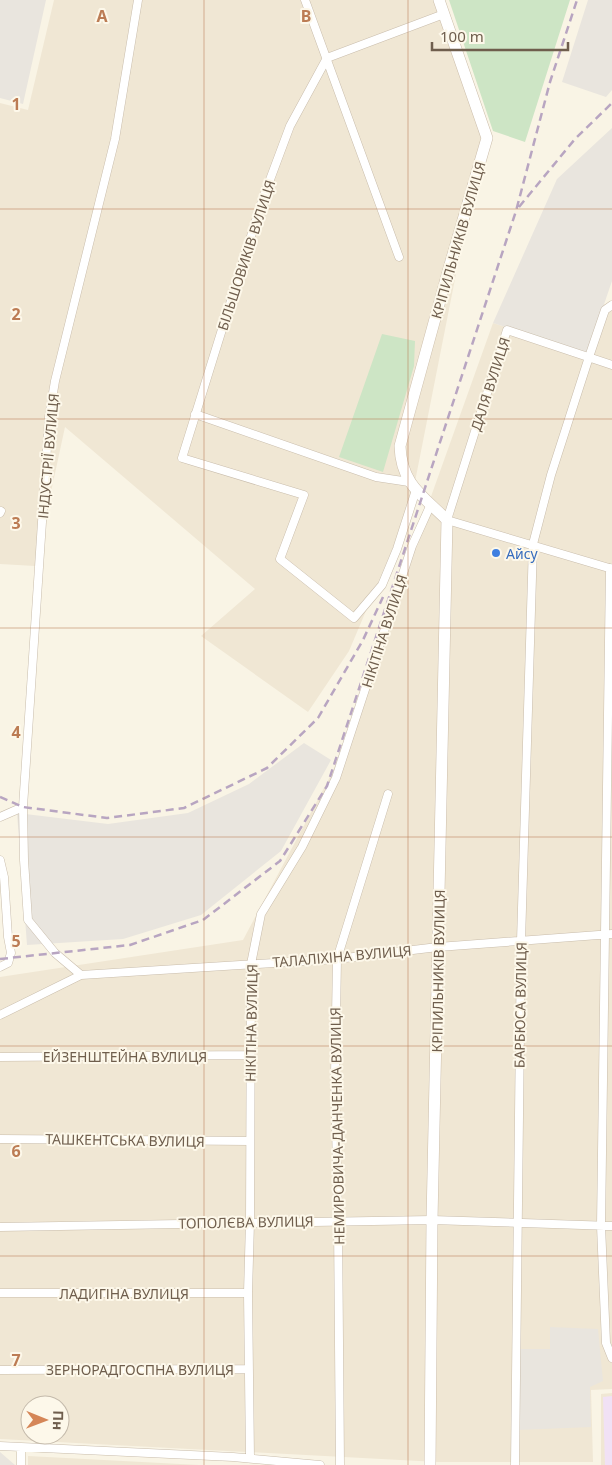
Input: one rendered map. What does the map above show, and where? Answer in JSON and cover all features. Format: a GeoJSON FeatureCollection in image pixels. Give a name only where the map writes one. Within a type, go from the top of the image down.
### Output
{"type":"FeatureCollection","features":[{"type":"Feature","properties":{"kind":"street","name":"ІНДУСТРІЇ ВУЛИЦЯ"},"geometry":{"type":"LineString","coordinates":[[81,975],[55,953],[28,920],[23,808],[49,417],[57,372],[115,139],[138,0]]}},
{"type":"Feature","properties":{"kind":"street"},"geometry":{"type":"LineString","coordinates":[[305,0],[328,58],[399,257]]}},
{"type":"Feature","properties":{"kind":"street","name":"КРІПИЛЬНИКІВ ВУЛИЦЯ"},"geometry":{"type":"LineString","coordinates":[[430,1465],[432,1220],[447,520],[412,486],[400,461],[400,446],[487,138],[439,0]]}},
{"type":"Feature","properties":{"kind":"street"},"geometry":{"type":"LineString","coordinates":[[328,58],[444,14]]}},
{"type":"Feature","properties":{"kind":"street","name":"БІЛЬШОВИКІВ ВУЛИЦЯ"},"geometry":{"type":"LineString","coordinates":[[328,58],[290,126],[262,201],[182,458],[304,495],[280,559],[354,618],[382,585],[397,549],[412,486]]}},
{"type":"Feature","properties":{"kind":"street"},"geometry":{"type":"LineString","coordinates":[[533,544],[551,475],[589,357],[606,310],[612,305]]}},
{"type":"Feature","properties":{"kind":"street","name":"ДАЛЯ ВУЛИЦЯ"},"geometry":{"type":"LineString","coordinates":[[447,520],[507,330],[612,365]]}},
{"type":"Feature","properties":{"kind":"street"},"geometry":{"type":"LineString","coordinates":[[195,414],[376,477],[412,486]]}},
{"type":"Feature","properties":{"kind":"street","name":"НІКІТІНА ВУЛИЦЯ"},"geometry":{"type":"LineString","coordinates":[[250,1458],[248,1293],[251,964],[261,914],[302,847],[336,778],[412,546],[431,504]]}},
{"type":"Feature","properties":{"kind":"street"},"geometry":{"type":"LineString","coordinates":[[447,520],[611,568],[609,934],[601,1226],[606,1343],[612,1358]]}},
{"type":"Feature","properties":{"kind":"street","name":"БАРБЮСА ВУЛИЦЯ"},"geometry":{"type":"LineString","coordinates":[[515,1465],[521,941],[533,544]]}},
{"type":"Feature","properties":{"kind":"street","name":"НЕМИРОВИЧА-ДАНЧЕНКА ВУЛИЦЯ"},"geometry":{"type":"LineString","coordinates":[[340,1465],[335,1075],[337,959],[388,794]]}},
{"type":"Feature","properties":{"kind":"street"},"geometry":{"type":"LineString","coordinates":[[0,817],[23,808]]}},
{"type":"Feature","properties":{"kind":"street"},"geometry":{"type":"LineString","coordinates":[[0,860],[4,877],[8,937],[11,953],[8,963],[0,967]]}},
{"type":"Feature","properties":{"kind":"street","name":"ТАЛАЛІХІНА ВУЛИЦЯ"},"geometry":{"type":"LineString","coordinates":[[81,975],[337,959],[438,947],[609,934]]}},
{"type":"Feature","properties":{"kind":"street"},"geometry":{"type":"LineString","coordinates":[[0,1015],[81,975]]}},
{"type":"Feature","properties":{"kind":"street","name":"ЕЙЗЕНШТЕЙНА ВУЛИЦЯ"},"geometry":{"type":"LineString","coordinates":[[0,1057],[250,1055]]}},
{"type":"Feature","properties":{"kind":"street","name":"ТАШКЕНТСЬКА ВУЛИЦЯ"},"geometry":{"type":"LineString","coordinates":[[0,1139],[250,1141]]}},
{"type":"Feature","properties":{"kind":"street","name":"ТОПОЛЄВА ВУЛИЦЯ"},"geometry":{"type":"LineString","coordinates":[[0,1227],[432,1220],[612,1226]]}},
{"type":"Feature","properties":{"kind":"street","name":"ЛАДИГІНА ВУЛИЦЯ"},"geometry":{"type":"LineString","coordinates":[[0,1293],[248,1293]]}},
{"type":"Feature","properties":{"kind":"street","name":"ЗЕРНОРАДГОСПНА ВУЛИЦЯ"},"geometry":{"type":"LineString","coordinates":[[0,1370],[249,1369]]}},
{"type":"Feature","properties":{"kind":"street"},"geometry":{"type":"LineString","coordinates":[[0,1446],[250,1458],[320,1465]]}},
{"type":"Feature","properties":{"kind":"street"},"geometry":{"type":"LineString","coordinates":[[21,1448],[21,1465]]}},
{"type":"Feature","properties":{"kind":"shaded area"},"geometry":{"type":"Polygon","coordinates":[[[0,0],[46,0],[23,104],[0,98],[0,0]]]}},
{"type":"Feature","properties":{"kind":"shaded area"},"geometry":{"type":"Polygon","coordinates":[[[54,0],[444,0],[485,127],[410,507],[349,651],[308,712],[201,636],[255,589],[65,427],[35,566],[0,564],[0,103],[28,110],[54,0]]]}},
{"type":"Feature","properties":{"kind":"shaded area"},"geometry":{"type":"Polygon","coordinates":[[[588,0],[612,0],[612,90],[606,97],[562,82],[588,0]]]}},
{"type":"Feature","properties":{"kind":"shaded area"},"geometry":{"type":"Polygon","coordinates":[[[612,128],[612,281],[587,354],[493,323],[557,179],[612,128]]]}},
{"type":"Feature","properties":{"kind":"shaded area"},"geometry":{"type":"Polygon","coordinates":[[[604,304],[612,307],[612,1389],[591,1390],[593,1462],[438,1462],[70,1443],[70,1395],[20,1395],[20,1440],[0,1439],[0,977],[243,940],[333,771],[493,323],[587,354],[604,304]]]}},
{"type":"Feature","properties":{"kind":"shaded area"},"geometry":{"type":"Polygon","coordinates":[[[304,743],[331,760],[281,851],[201,915],[123,939],[27,945],[17,813],[108,824],[188,813],[249,784],[304,743]]]}},
{"type":"Feature","properties":{"kind":"shaded area"},"geometry":{"type":"Polygon","coordinates":[[[550,1327],[598,1329],[603,1381],[590,1387],[591,1427],[518,1430],[519,1349],[550,1349],[550,1327]]]}},
{"type":"Feature","properties":{"kind":"shaded area"},"geometry":{"type":"Polygon","coordinates":[[[612,1393],[612,1465],[601,1465],[601,1394],[612,1393]]]}},
{"type":"Feature","properties":{"kind":"shaded area"},"geometry":{"type":"Polygon","coordinates":[[[612,1396],[612,1465],[605,1465],[603,1397],[612,1396]]]}},
{"type":"Feature","properties":{"kind":"shaded area"},"geometry":{"type":"Polygon","coordinates":[[[0,1452],[15,1465],[0,1465],[0,1452]]]}},
{"type":"Feature","properties":{"kind":"shaded area"},"geometry":{"type":"Polygon","coordinates":[[[28,1456],[199,1465],[28,1465],[28,1456]]]}},
{"type":"Feature","properties":{"kind":"green space"},"geometry":{"type":"Polygon","coordinates":[[[449,0],[570,0],[525,142],[493,131],[449,0]]]}},
{"type":"Feature","properties":{"kind":"green space"},"geometry":{"type":"Polygon","coordinates":[[[382,334],[415,341],[414,366],[383,472],[339,457],[382,334]]]}},
{"type":"Feature","properties":{"kind":"railway"},"geometry":{"type":"LineString","coordinates":[[0,959],[130,945],[203,920],[280,861],[327,786],[516,211],[550,82],[577,0]]}},
{"type":"Feature","properties":{"kind":"railway"},"geometry":{"type":"LineString","coordinates":[[519,207],[575,139],[612,103]]}},
{"type":"Feature","properties":{"kind":"railway"},"geometry":{"type":"LineString","coordinates":[[0,797],[23,807],[107,818],[184,808],[267,768],[318,718],[363,640],[383,597]]}},
{"type":"Feature","properties":{"kind":"place","name":"Айсу"},"geometry":{"type":"Point","coordinates":[496,553]}}]}
